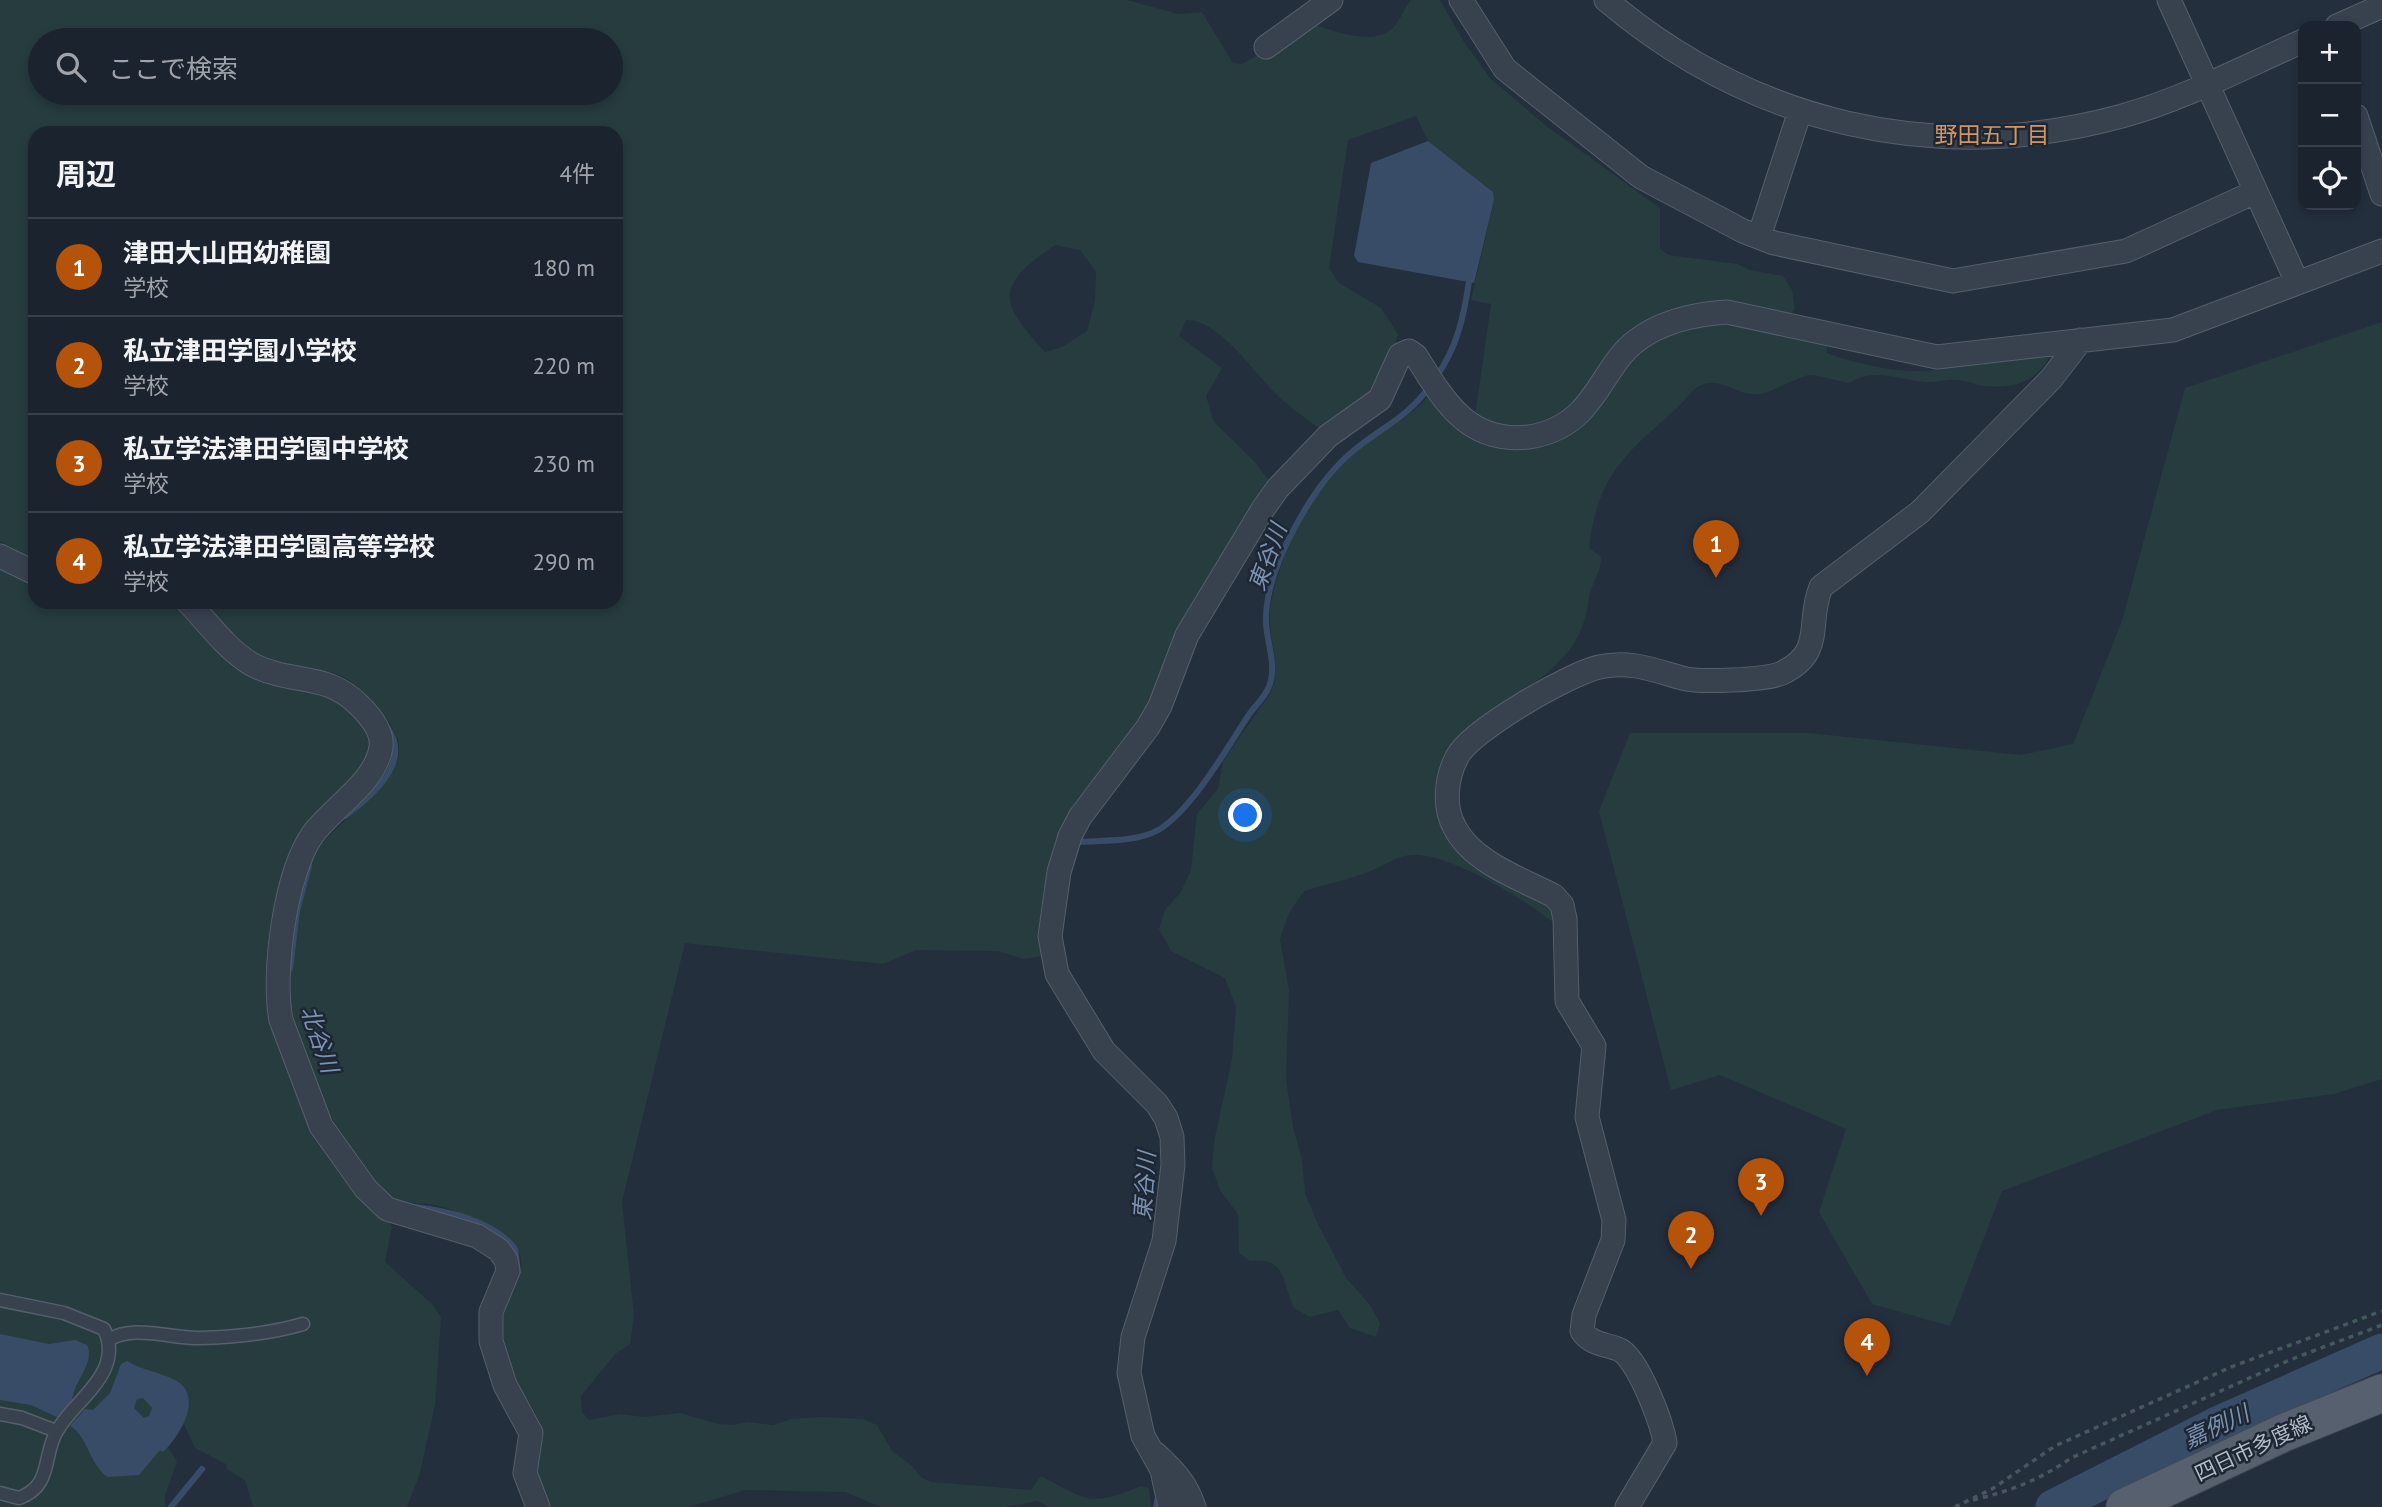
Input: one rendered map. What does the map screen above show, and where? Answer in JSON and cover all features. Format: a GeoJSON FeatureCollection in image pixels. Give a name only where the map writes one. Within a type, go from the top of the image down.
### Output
{"type":"FeatureCollection","features":[{"type":"Feature","properties":{"kind":"main road","name":"四日市多度線"},"geometry":{"type":"LineString","coordinates":[[2125,1507],[2283,1433],[2382,1393]]}},
{"type":"Feature","properties":{"kind":"street"},"geometry":{"type":"LineString","coordinates":[[1461,0],[1505,69],[1641,177],[1759,237],[1953,281],[2126,251],[2255,192]]}},
{"type":"Feature","properties":{"kind":"street"},"geometry":{"type":"LineString","coordinates":[[1606,0],[1659,41],[1720,79],[1800,111],[1891,132],[1992,137],[2088,125],[2151,107],[2298,43]]}},
{"type":"Feature","properties":{"kind":"street"},"geometry":{"type":"LineString","coordinates":[[2169,0],[2297,282]]}},
{"type":"Feature","properties":{"kind":"street"},"geometry":{"type":"LineString","coordinates":[[1266,47],[1327,1]]}},
{"type":"Feature","properties":{"kind":"street"},"geometry":{"type":"LineString","coordinates":[[2348,21],[2382,6]]}},
{"type":"Feature","properties":{"kind":"street"},"geometry":{"type":"LineString","coordinates":[[1759,237],[1800,111]]}},
{"type":"Feature","properties":{"kind":"street"},"geometry":{"type":"LineString","coordinates":[[2361,131],[2382,194]]}},
{"type":"Feature","properties":{"kind":"street"},"geometry":{"type":"LineString","coordinates":[[1194,1507],[1179,1475],[1155,1453],[1143,1436],[1129,1373],[1133,1337],[1164,1241],[1173,1165],[1172,1137],[1166,1118],[1157,1104],[1104,1051],[1058,974],[1050,936],[1059,872],[1080,817],[1148,727],[1160,706],[1186,635],[1278,488],[1328,436],[1380,399],[1400,355],[1409,351],[1416,356],[1441,396],[1475,429],[1493,436],[1516,438],[1542,435],[1561,426],[1581,411],[1619,357],[1636,341],[1657,327],[1681,319],[1727,312],[1937,356],[2174,330],[2382,251]]}},
{"type":"Feature","properties":{"kind":"street"},"geometry":{"type":"LineString","coordinates":[[1627,1507],[1665,1443],[1663,1432],[1633,1363],[1620,1350],[1595,1342],[1582,1331],[1584,1315],[1613,1240],[1614,1220],[1587,1117],[1594,1046],[1567,1001],[1566,919],[1562,905],[1554,896],[1477,854],[1466,844],[1448,811],[1450,774],[1458,755],[1469,742],[1554,685],[1599,667],[1635,664],[1683,679],[1765,678],[1783,673],[1802,659],[1813,641],[1816,606],[1821,587],[1920,512],[2051,379],[2081,340]]}},
{"type":"Feature","properties":{"kind":"street"},"geometry":{"type":"LineString","coordinates":[[0,556],[28,570]]}},
{"type":"Feature","properties":{"kind":"street"},"geometry":{"type":"LineString","coordinates":[[195,609],[230,646],[253,664],[290,677],[333,684],[359,705],[380,736],[381,747],[372,769],[313,835],[304,852],[287,907],[278,1005],[281,1020],[321,1126],[366,1189],[387,1209],[477,1236],[499,1250],[506,1260],[508,1271],[491,1312],[491,1341],[505,1385],[530,1433],[525,1473],[538,1507]]}},
{"type":"Feature","properties":{"kind":"street"},"geometry":{"type":"LineString","coordinates":[[1155,1453],[1170,1507]]}},
{"type":"Feature","properties":{"kind":"lane"},"geometry":{"type":"LineString","coordinates":[[0,1300],[64,1313],[104,1329],[109,1340],[107,1357],[96,1384],[56,1431],[44,1478],[37,1489],[19,1498],[0,1493]]}},
{"type":"Feature","properties":{"kind":"lane"},"geometry":{"type":"LineString","coordinates":[[109,1340],[128,1334],[198,1338],[273,1333],[303,1324]]}},
{"type":"Feature","properties":{"kind":"lane"},"geometry":{"type":"LineString","coordinates":[[0,1414],[22,1418],[56,1431]]}},
{"type":"Feature","properties":{"kind":"path"},"geometry":{"type":"LineString","coordinates":[[1955,1507],[1992,1489],[2055,1446],[2231,1367],[2382,1311]]}},
{"type":"Feature","properties":{"kind":"path"},"geometry":{"type":"LineString","coordinates":[[1967,1501],[2012,1490],[2046,1476],[2071,1458],[2292,1359],[2382,1325]]}},
{"type":"Feature","properties":{"kind":"green space"},"geometry":{"type":"Polygon","coordinates":[[[0,0],[1127,0],[1178,14],[1202,12],[1233,63],[1242,64],[1312,24],[1353,36],[1375,36],[1393,28],[1411,0],[1440,0],[1464,42],[1490,78],[1545,125],[1660,208],[1660,249],[1668,255],[1737,264],[1750,270],[1783,276],[1792,290],[1795,309],[1790,316],[1679,312],[1568,414],[1554,422],[1514,431],[1475,416],[1491,304],[1471,300],[1494,201],[1493,192],[1428,141],[1416,116],[1348,140],[1329,268],[1339,283],[1381,308],[1398,334],[1384,381],[1325,433],[1279,397],[1222,336],[1210,327],[1186,320],[1179,336],[1222,368],[1206,396],[1214,422],[1254,461],[1273,486],[1155,707],[1091,796],[1043,956],[1024,959],[998,951],[916,950],[883,964],[685,943],[622,1202],[634,1315],[630,1344],[615,1354],[581,1396],[582,1412],[589,1420],[620,1414],[644,1417],[680,1413],[718,1424],[733,1425],[748,1422],[773,1425],[792,1419],[821,1417],[863,1419],[877,1425],[892,1451],[912,1466],[922,1478],[931,1482],[1031,1490],[1041,1476],[1080,1496],[1100,1499],[1141,1486],[1149,1488],[1151,1507],[1050,1507],[1037,1501],[1005,1507],[881,1507],[845,1492],[745,1490],[689,1507],[552,1507],[541,1486],[537,1468],[541,1427],[514,1378],[502,1334],[504,1309],[521,1267],[518,1250],[504,1236],[481,1222],[436,1205],[400,1201],[378,1185],[343,1137],[312,1077],[293,1020],[290,997],[295,940],[309,872],[323,842],[374,794],[396,765],[399,750],[396,735],[378,708],[353,683],[334,673],[277,661],[251,651],[210,609],[623,609],[623,126],[28,126],[28,557],[0,541],[0,0]],[[1055,245],[1022,271],[1013,283],[1011,306],[1029,334],[1045,352],[1062,347],[1087,331],[1095,301],[1096,272],[1080,250],[1055,245]]]}},
{"type":"Feature","properties":{"kind":"green space"},"geometry":{"type":"Polygon","coordinates":[[[1709,321],[1741,323],[1828,343],[1826,353],[1873,366],[1910,371],[1927,371],[1956,363],[2051,353],[2046,363],[2032,377],[2015,384],[1995,387],[1957,380],[1925,382],[1877,375],[1859,378],[1850,383],[1809,375],[1760,394],[1745,393],[1719,384],[1704,384],[1692,391],[1617,468],[1599,502],[1593,523],[1589,548],[1601,557],[1601,562],[1578,635],[1559,662],[1474,724],[1437,809],[1543,902],[1553,912],[1555,924],[1486,879],[1445,861],[1411,855],[1366,873],[1304,891],[1289,913],[1280,939],[1289,990],[1286,1079],[1293,1127],[1302,1160],[1305,1193],[1346,1278],[1370,1305],[1380,1323],[1376,1337],[1350,1328],[1338,1310],[1310,1317],[1294,1308],[1277,1267],[1262,1261],[1250,1261],[1239,1253],[1238,1214],[1220,1190],[1212,1168],[1214,1142],[1232,1059],[1236,1007],[1225,978],[1171,951],[1159,929],[1165,910],[1181,892],[1191,870],[1197,814],[1218,789],[1223,761],[1270,694],[1274,683],[1271,603],[1291,541],[1312,503],[1339,469],[1363,446],[1413,412],[1430,394],[1533,446],[1656,338],[1709,321]]]}},
{"type":"Feature","properties":{"kind":"green space"},"geometry":{"type":"Polygon","coordinates":[[[2382,322],[2382,1079],[2334,1094],[2217,1110],[2002,1191],[1950,1326],[1872,1304],[1819,1212],[1846,1129],[1720,1075],[1671,1090],[1599,811],[1630,733],[1809,733],[2021,755],[2073,744],[2122,621],[2185,388],[2382,322]]]}},
{"type":"Feature","properties":{"kind":"green space"},"geometry":{"type":"Polygon","coordinates":[[[0,561],[28,574],[28,609],[190,609],[229,651],[357,707],[378,746],[309,834],[274,1011],[375,1208],[392,1226],[385,1262],[432,1304],[441,1317],[435,1405],[420,1473],[407,1507],[253,1507],[245,1480],[227,1469],[226,1464],[195,1448],[184,1424],[168,1447],[177,1461],[165,1496],[165,1507],[0,1507],[0,561]]]}},
{"type":"Feature","properties":{"kind":"water"},"geometry":{"type":"Polygon","coordinates":[[[1428,141],[1493,192],[1494,200],[1474,283],[1358,262],[1354,256],[1371,163],[1428,141]]]}},
{"type":"Feature","properties":{"kind":"water"},"geometry":{"type":"Polygon","coordinates":[[[0,1334],[49,1344],[75,1340],[87,1345],[88,1359],[75,1389],[72,1404],[59,1418],[31,1405],[0,1400],[0,1334]]]}},
{"type":"Feature","properties":{"kind":"water"},"geometry":{"type":"Polygon","coordinates":[[[127,1361],[173,1379],[183,1386],[188,1394],[189,1404],[182,1426],[170,1445],[163,1452],[160,1450],[139,1475],[108,1477],[97,1466],[81,1437],[70,1426],[85,1409],[93,1410],[110,1393],[121,1364],[127,1361]],[[143,1398],[137,1399],[134,1408],[144,1418],[149,1416],[152,1408],[143,1398]]]}},
{"type":"Feature","properties":{"kind":"waterway","name":"東谷川"},"geometry":{"type":"LineString","coordinates":[[1436,377],[1449,355],[1458,331],[1469,281]]}},
{"type":"Feature","properties":{"kind":"waterway","name":"東谷川"},"geometry":{"type":"LineString","coordinates":[[1077,842],[1130,839],[1151,833],[1172,819],[1197,792],[1265,695],[1269,685],[1272,666],[1266,611],[1270,587],[1299,520],[1335,468],[1403,414],[1430,386]]}},
{"type":"Feature","properties":{"kind":"waterway","name":"北谷川"},"geometry":{"type":"LineString","coordinates":[[345,816],[367,799],[386,777],[392,765],[394,740],[387,727]]}},
{"type":"Feature","properties":{"kind":"waterway","name":"北谷川"},"geometry":{"type":"LineString","coordinates":[[290,969],[297,911],[309,866]]}},
{"type":"Feature","properties":{"kind":"waterway","name":"北谷川"},"geometry":{"type":"LineString","coordinates":[[413,1207],[454,1214],[495,1231],[515,1249],[518,1272]]}},
{"type":"Feature","properties":{"kind":"waterway","name":"嘉例川"},"geometry":{"type":"LineString","coordinates":[[2053,1507],[2217,1424],[2382,1351]]}},
{"type":"Feature","properties":{"kind":"waterway"},"geometry":{"type":"LineString","coordinates":[[171,1507],[202,1469]]}},
{"type":"Feature","properties":{"kind":"waterway","name":"東谷川"},"geometry":{"type":"LineString","coordinates":[[1156,1507],[1158,1497]]}},
{"type":"Feature","properties":{"kind":"place","name":"津田大山田幼稚園"},"geometry":{"type":"Point","coordinates":[1716,578]}},
{"type":"Feature","properties":{"kind":"place","name":"私立学法津田学園中学校"},"geometry":{"type":"Point","coordinates":[1761,1216]}},
{"type":"Feature","properties":{"kind":"place","name":"私立津田学園小学校"},"geometry":{"type":"Point","coordinates":[1691,1269]}},
{"type":"Feature","properties":{"kind":"place","name":"私立学法津田学園高等学校"},"geometry":{"type":"Point","coordinates":[1867,1376]}},
{"type":"Feature","properties":{"kind":"district","name":"野田五丁目"},"geometry":{"type":"Point","coordinates":[1992,134]}}]}
